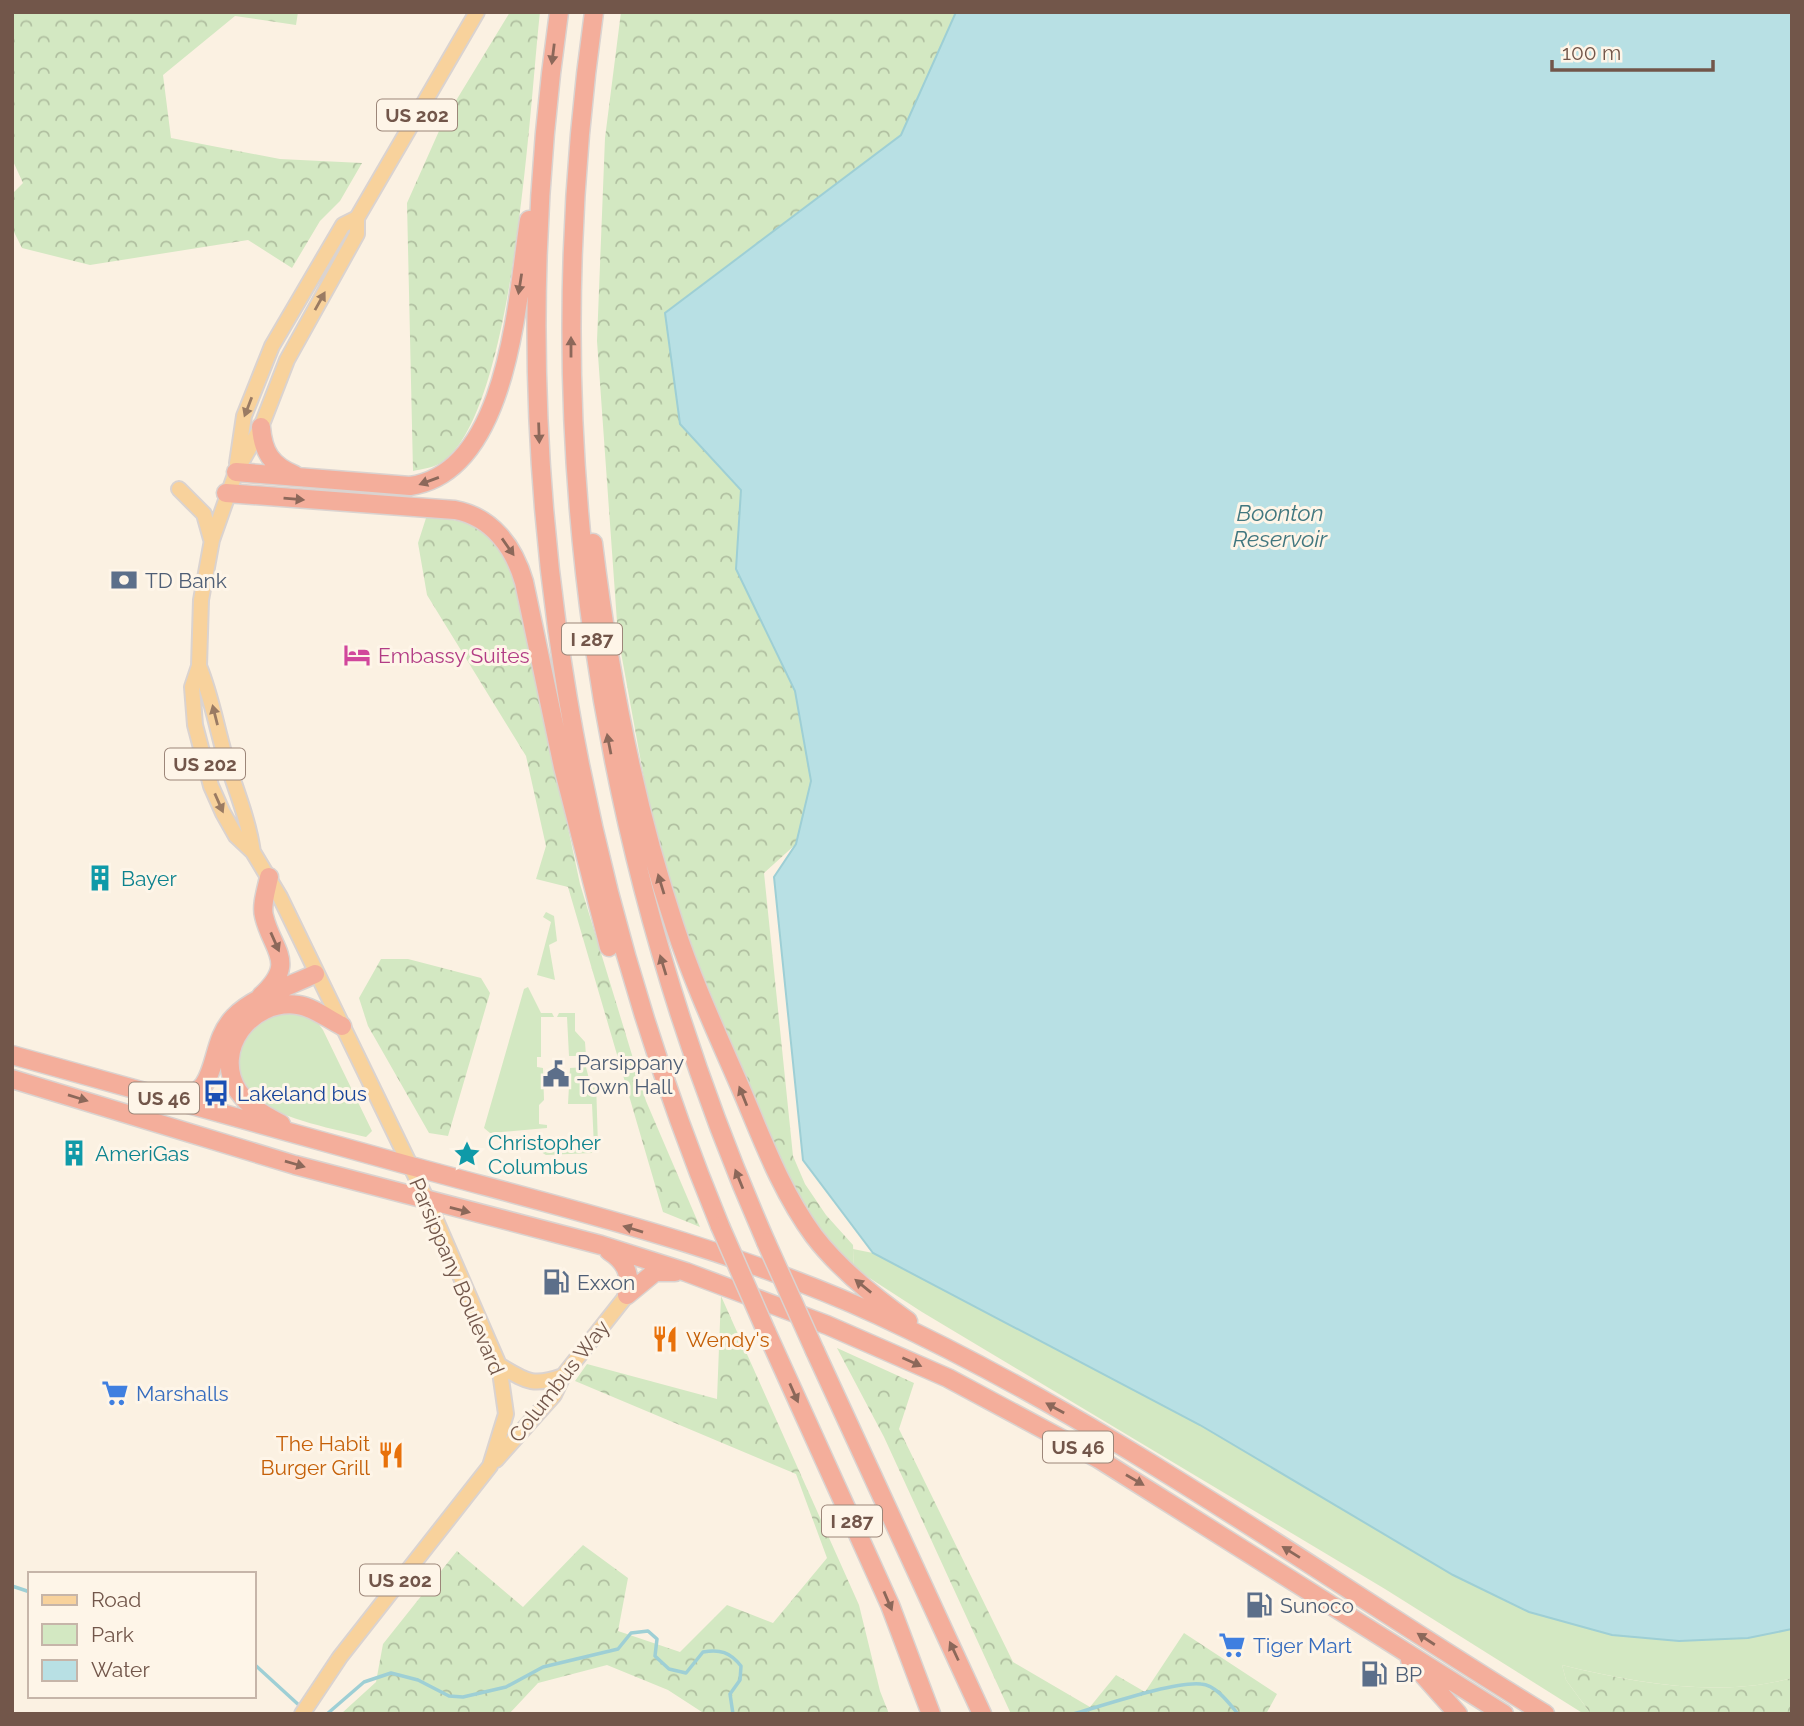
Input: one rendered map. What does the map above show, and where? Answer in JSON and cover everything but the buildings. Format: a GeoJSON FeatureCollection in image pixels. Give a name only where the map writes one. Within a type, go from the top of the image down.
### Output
{"type":"FeatureCollection","features":[{"type":"Feature","properties":{"kind":"highway","name":"I 287"},"geometry":{"type":"LineString","coordinates":[[559,12],[548,95],[539,206],[537,393],[546,541],[564,689],[593,835],[631,980],[677,1119],[766,1331],[890,1605],[930,1714]]}},
{"type":"Feature","properties":{"kind":"highway","name":"I 287"},"geometry":{"type":"LineString","coordinates":[[594,12],[574,195],[571,392],[585,587],[605,720],[626,828],[650,922],[690,1049],[765,1242],[982,1714]]}},
{"type":"Feature","properties":{"kind":"highway"},"geometry":{"type":"LineString","coordinates":[[236,472],[398,486],[420,485],[449,471],[475,442],[493,404],[510,343],[548,95]]}},
{"type":"Feature","properties":{"kind":"highway"},"geometry":{"type":"LineString","coordinates":[[571,392],[605,641],[640,811],[676,930],[766,1154],[794,1206],[833,1259],[906,1320],[979,1366]]}},
{"type":"Feature","properties":{"kind":"highway"},"geometry":{"type":"LineString","coordinates":[[261,426],[267,455],[280,468],[301,478]]}},
{"type":"Feature","properties":{"kind":"highway"},"geometry":{"type":"LineString","coordinates":[[226,493],[455,510],[485,522],[509,548],[524,582],[591,885],[625,1000],[720,1226]]}},
{"type":"Feature","properties":{"kind":"highway"},"geometry":{"type":"LineString","coordinates":[[177,1102],[187,1100],[205,1087],[223,1032],[272,985],[281,965],[279,950],[263,915],[269,877]]}},
{"type":"Feature","properties":{"kind":"highway"},"geometry":{"type":"LineString","coordinates":[[246,1008],[316,974]]}},
{"type":"Feature","properties":{"kind":"highway"},"geometry":{"type":"LineString","coordinates":[[316,1140],[249,1104],[233,1080],[230,1051],[243,1025],[261,1012],[275,1007],[304,1006],[342,1026]]}},
{"type":"Feature","properties":{"kind":"highway","name":"US 46"},"geometry":{"type":"LineString","coordinates":[[12,1055],[540,1201],[758,1268],[875,1314],[979,1366],[1151,1463],[1545,1714]]}},
{"type":"Feature","properties":{"kind":"highway","name":"US 46"},"geometry":{"type":"LineString","coordinates":[[12,1079],[428,1202],[601,1245],[686,1272],[827,1325],[1011,1409],[1144,1485],[1503,1713]]}},
{"type":"Feature","properties":{"kind":"highway"},"geometry":{"type":"LineString","coordinates":[[601,1245],[619,1257],[628,1270],[627,1295]]}},
{"type":"Feature","properties":{"kind":"highway"},"geometry":{"type":"LineString","coordinates":[[627,1295],[655,1272],[686,1272]]}},
{"type":"Feature","properties":{"kind":"highway"},"geometry":{"type":"LineString","coordinates":[[1396,1644],[1458,1714]]}},
{"type":"Feature","properties":{"kind":"main road","name":"Parsippany Boulevard"},"geometry":{"type":"LineString","coordinates":[[302,1714],[340,1657],[490,1466],[506,1414],[499,1365],[428,1202],[269,877],[253,852],[236,836],[211,786],[195,724],[192,687],[198,666],[201,600],[212,540],[226,493],[261,426],[287,360],[357,234],[357,218],[477,12]]}},
{"type":"Feature","properties":{"kind":"main road","name":"Parsippany Boulevard"},"geometry":{"type":"LineString","coordinates":[[236,472],[244,416],[272,346],[343,225],[357,218]]}},
{"type":"Feature","properties":{"kind":"main road"},"geometry":{"type":"LineString","coordinates":[[179,489],[204,514],[212,540]]}},
{"type":"Feature","properties":{"kind":"main road","name":"Parsippany Boulevard"},"geometry":{"type":"LineString","coordinates":[[198,666],[210,694],[224,752],[249,824],[253,852]]}},
{"type":"Feature","properties":{"kind":"main road","name":"Columbus Way"},"geometry":{"type":"LineString","coordinates":[[490,1466],[554,1395],[563,1376],[627,1295]]}},
{"type":"Feature","properties":{"kind":"main road"},"geometry":{"type":"LineString","coordinates":[[499,1365],[522,1379],[537,1383],[563,1376]]}},
{"type":"Feature","properties":{"kind":"main road"},"geometry":{"type":"LineString","coordinates":[[1483,1676],[1503,1713]]}},
{"type":"Feature","properties":{"kind":"green space"},"geometry":{"type":"Polygon","coordinates":[[[12,12],[298,12],[296,25],[235,16],[163,75],[171,138],[280,159],[362,163],[340,201],[320,221],[292,268],[248,240],[90,265],[22,248],[12,228],[12,194],[23,183],[12,159],[12,12]]]}},
{"type":"Feature","properties":{"kind":"green space"},"geometry":{"type":"Polygon","coordinates":[[[510,12],[540,12],[524,182],[502,325],[485,388],[465,436],[439,464],[413,471],[407,203],[443,122],[510,12]]]}},
{"type":"Feature","properties":{"kind":"green space"},"geometry":{"type":"Polygon","coordinates":[[[621,12],[956,12],[901,135],[665,313],[680,424],[741,490],[736,569],[795,691],[811,781],[796,844],[764,873],[793,1156],[805,1184],[826,1215],[853,1245],[854,1268],[816,1227],[790,1190],[680,918],[649,806],[618,636],[597,341],[605,138],[621,12]]]}},
{"type":"Feature","properties":{"kind":"green space"},"geometry":{"type":"Polygon","coordinates":[[[426,518],[460,521],[484,533],[501,553],[516,584],[580,884],[646,1101],[700,1227],[663,1212],[568,887],[536,879],[546,846],[526,756],[427,595],[418,543],[426,518]]]}},
{"type":"Feature","properties":{"kind":"green space"},"geometry":{"type":"Polygon","coordinates":[[[546,912],[554,916],[557,941],[549,945],[555,980],[537,975],[551,922],[543,917],[546,912]]]}},
{"type":"Feature","properties":{"kind":"green space"},"geometry":{"type":"Polygon","coordinates":[[[381,959],[408,959],[481,978],[490,993],[448,1136],[429,1133],[368,1026],[359,998],[381,959]]]}},
{"type":"Feature","properties":{"kind":"green space"},"geometry":{"type":"Polygon","coordinates":[[[528,987],[541,1013],[552,1013],[554,1017],[541,1017],[541,1057],[537,1057],[537,1067],[543,1068],[544,1100],[539,1105],[539,1124],[547,1125],[547,1128],[490,1133],[484,1128],[524,989],[528,987]]]}},
{"type":"Feature","properties":{"kind":"green space"},"geometry":{"type":"Polygon","coordinates":[[[295,1009],[315,1019],[323,1030],[372,1131],[366,1137],[283,1114],[263,1104],[248,1091],[239,1075],[242,1043],[251,1027],[256,1022],[295,1009]]]}},
{"type":"Feature","properties":{"kind":"green space"},"geometry":{"type":"Polygon","coordinates":[[[559,1013],[575,1013],[575,1031],[585,1042],[586,1056],[569,1056],[567,1017],[557,1017],[559,1013]]]}},
{"type":"Feature","properties":{"kind":"green space"},"geometry":{"type":"Polygon","coordinates":[[[586,1067],[589,1079],[596,1081],[598,1147],[594,1147],[592,1104],[568,1104],[570,1068],[586,1067]]]}},
{"type":"Feature","properties":{"kind":"green space"},"geometry":{"type":"Polygon","coordinates":[[[588,1147],[592,1153],[546,1155],[541,1152],[546,1148],[588,1147]]]}},
{"type":"Feature","properties":{"kind":"green space"},"geometry":{"type":"Polygon","coordinates":[[[853,1249],[873,1253],[1200,1425],[1453,1575],[1529,1611],[1748,1638],[1792,1629],[1792,1678],[1735,1687],[1677,1686],[1562,1665],[1566,1680],[1591,1714],[1584,1714],[1385,1589],[922,1312],[854,1268],[853,1249]]]}},
{"type":"Feature","properties":{"kind":"green space"},"geometry":{"type":"Polygon","coordinates":[[[721,1296],[859,1605],[880,1691],[889,1714],[705,1714],[668,1690],[607,1665],[538,1683],[509,1714],[332,1714],[342,1713],[376,1682],[383,1644],[457,1551],[523,1607],[583,1545],[628,1578],[618,1631],[680,1652],[727,1605],[773,1623],[827,1558],[796,1474],[575,1381],[587,1364],[717,1399],[721,1296]]]}},
{"type":"Feature","properties":{"kind":"green space"},"geometry":{"type":"Polygon","coordinates":[[[837,1348],[914,1383],[899,1429],[1013,1662],[1090,1707],[1116,1675],[1145,1692],[1184,1633],[1277,1694],[1266,1714],[1011,1714],[884,1437],[837,1348]]]}},
{"type":"Feature","properties":{"kind":"green space"},"geometry":{"type":"Polygon","coordinates":[[[1562,1665],[1676,1686],[1735,1687],[1792,1678],[1792,1714],[1591,1714],[1566,1680],[1562,1665]]]}},
{"type":"Feature","properties":{"kind":"water","name":"Boonton Reservoir"},"geometry":{"type":"Polygon","coordinates":[[[956,12],[1792,12],[1792,1629],[1748,1638],[1679,1641],[1612,1635],[1529,1612],[1453,1575],[1200,1425],[873,1253],[803,1160],[774,877],[796,844],[811,781],[795,691],[736,569],[741,490],[680,424],[665,313],[901,135],[956,12]]]}},
{"type":"Feature","properties":{"kind":"waterway"},"geometry":{"type":"LineString","coordinates":[[12,1586],[28,1591]]}},
{"type":"Feature","properties":{"kind":"waterway"},"geometry":{"type":"LineString","coordinates":[[327,1714],[364,1682],[391,1673],[418,1680],[449,1696],[463,1697],[506,1687],[543,1667],[618,1649],[631,1633],[648,1631],[657,1639],[655,1656],[669,1669],[686,1673],[703,1652],[709,1651],[720,1651],[737,1661],[741,1666],[740,1680],[730,1694],[733,1714]]}},
{"type":"Feature","properties":{"kind":"waterway"},"geometry":{"type":"LineString","coordinates":[[256,1666],[301,1707]]}},
{"type":"Feature","properties":{"kind":"waterway"},"geometry":{"type":"LineString","coordinates":[[1073,1714],[1156,1690],[1189,1684],[1207,1685],[1217,1691],[1238,1714]]}},
{"type":"Feature","properties":{"kind":"place","name":"TD Bank"},"geometry":{"type":"Point","coordinates":[124,580]}},
{"type":"Feature","properties":{"kind":"place","name":"Embassy Suites"},"geometry":{"type":"Point","coordinates":[357,655]}},
{"type":"Feature","properties":{"kind":"place","name":"Bayer"},"geometry":{"type":"Point","coordinates":[100,878]}},
{"type":"Feature","properties":{"kind":"place","name":"Parsippany Town Hall"},"geometry":{"type":"Point","coordinates":[556,1074]}},
{"type":"Feature","properties":{"kind":"place","name":"Lakeland bus"},"geometry":{"type":"Point","coordinates":[216,1093]}},
{"type":"Feature","properties":{"kind":"place","name":"AmeriGas"},"geometry":{"type":"Point","coordinates":[74,1153]}},
{"type":"Feature","properties":{"kind":"place","name":"Christopher Columbus"},"geometry":{"type":"Point","coordinates":[467,1154]}},
{"type":"Feature","properties":{"kind":"place","name":"Exxon"},"geometry":{"type":"Point","coordinates":[556,1282]}},
{"type":"Feature","properties":{"kind":"place","name":"Wendy's"},"geometry":{"type":"Point","coordinates":[665,1339]}},
{"type":"Feature","properties":{"kind":"place","name":"Marshalls"},"geometry":{"type":"Point","coordinates":[115,1393]}},
{"type":"Feature","properties":{"kind":"place","name":"The Habit Burger Grill"},"geometry":{"type":"Point","coordinates":[391,1455]}},
{"type":"Feature","properties":{"kind":"place","name":"Sunoco"},"geometry":{"type":"Point","coordinates":[1259,1605]}},
{"type":"Feature","properties":{"kind":"place","name":"Tiger Mart"},"geometry":{"type":"Point","coordinates":[1232,1645]}},
{"type":"Feature","properties":{"kind":"place","name":"BP"},"geometry":{"type":"Point","coordinates":[1374,1674]}}]}
